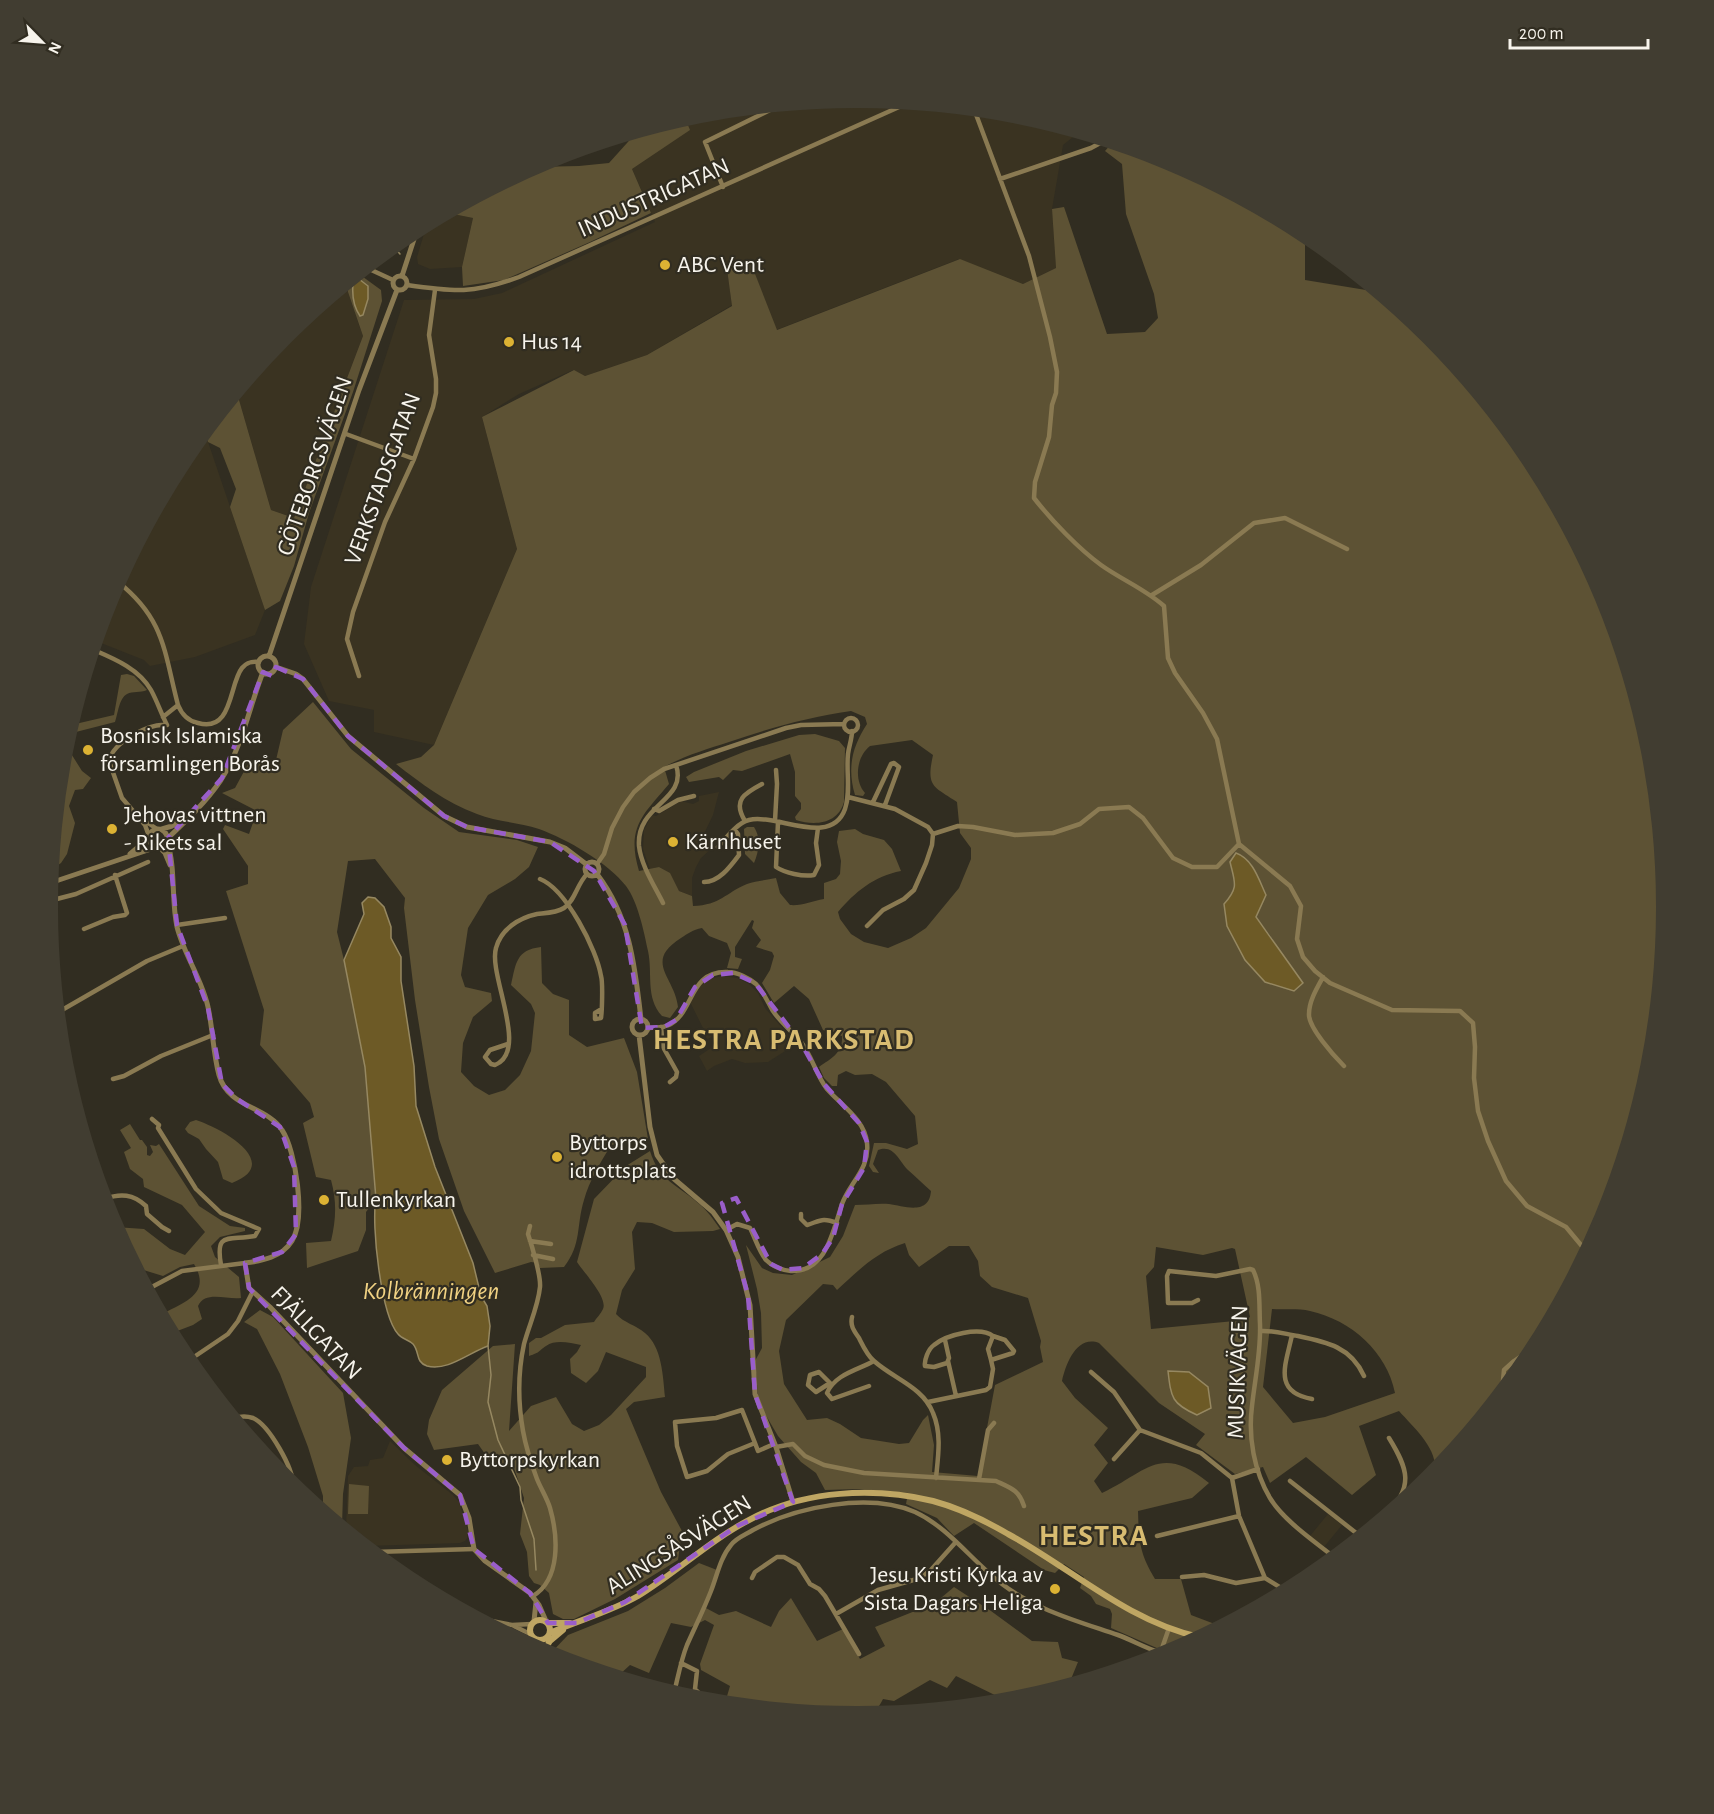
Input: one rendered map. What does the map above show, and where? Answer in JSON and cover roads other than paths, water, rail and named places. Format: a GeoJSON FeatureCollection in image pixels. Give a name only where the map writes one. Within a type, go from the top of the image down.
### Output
{"type":"FeatureCollection","features":[{"type":"Feature","properties":{"kind":"main road","name":"ALINGSÅSVÄGEN"},"geometry":{"type":"LineString","coordinates":[[550,1633],[636,1597],[737,1526],[760,1514],[793,1502],[831,1495],[881,1494],[933,1502],[953,1508],[1006,1532],[1125,1607],[1169,1628],[1187,1634]]}},
{"type":"Feature","properties":{"kind":"main road"},"geometry":{"type":"LineString","coordinates":[[533,1636],[530,1629],[533,1623],[540,1620],[547,1622],[550,1633],[545,1639],[534,1637]]}},
{"type":"Feature","properties":{"kind":"main road","name":"ALINGSÅSVÄGEN"},"geometry":{"type":"LineString","coordinates":[[547,1622],[577,1623]]}},
{"type":"Feature","properties":{"kind":"main road","name":"ALINGSÅSVÄGEN"},"geometry":{"type":"LineString","coordinates":[[548,1644],[557,1634],[577,1623]]}},
{"type":"Feature","properties":{"kind":"street","name":"INDUSTRIGATAN"},"geometry":{"type":"LineString","coordinates":[[407,285],[435,290],[470,291],[489,288],[519,277],[894,109]]}},
{"type":"Feature","properties":{"kind":"street"},"geometry":{"type":"LineString","coordinates":[[723,187],[705,142],[761,114]]}},
{"type":"Feature","properties":{"kind":"street"},"geometry":{"type":"LineString","coordinates":[[977,118],[1029,256],[1057,372],[1049,437],[1035,482],[1034,498],[1045,512],[1099,563],[1152,595],[1164,606],[1168,658],[1175,673],[1203,712],[1217,739],[1239,844],[1290,886],[1301,906],[1297,939],[1304,957],[1330,983],[1392,1010],[1460,1011],[1473,1023],[1474,1078],[1478,1111],[1488,1141],[1506,1181],[1527,1206],[1566,1227],[1580,1244]]}},
{"type":"Feature","properties":{"kind":"street"},"geometry":{"type":"LineString","coordinates":[[1000,179],[1096,145]]}},
{"type":"Feature","properties":{"kind":"street"},"geometry":{"type":"LineString","coordinates":[[402,276],[413,243]]}},
{"type":"Feature","properties":{"kind":"street"},"geometry":{"type":"LineString","coordinates":[[374,271],[393,280]]}},
{"type":"Feature","properties":{"kind":"street"},"geometry":{"type":"LineString","coordinates":[[397,276],[402,276],[407,285],[403,290],[397,290],[393,286],[393,280],[397,276]]}},
{"type":"Feature","properties":{"kind":"street","name":"GÖTEBORGSVÄGEN"},"geometry":{"type":"LineString","coordinates":[[269,656],[397,290]]}},
{"type":"Feature","properties":{"kind":"street","name":"VERKSTADSGATAN"},"geometry":{"type":"LineString","coordinates":[[359,676],[347,639],[353,612],[385,522],[414,459],[436,393],[429,335],[435,290]]}},
{"type":"Feature","properties":{"kind":"street"},"geometry":{"type":"LineString","coordinates":[[346,434],[414,459]]}},
{"type":"Feature","properties":{"kind":"street"},"geometry":{"type":"LineString","coordinates":[[1152,595],[1201,565],[1254,523],[1285,518],[1347,549]]}},
{"type":"Feature","properties":{"kind":"street"},"geometry":{"type":"LineString","coordinates":[[125,588],[138,599],[156,625],[178,705],[181,712],[191,721],[201,724],[216,722],[228,708],[241,669],[249,662],[259,662]]}},
{"type":"Feature","properties":{"kind":"street"},"geometry":{"type":"LineString","coordinates":[[100,653],[123,664],[143,679],[152,691],[167,725],[158,724],[124,742],[111,755],[110,761],[122,798],[145,825],[151,844],[158,847]]}},
{"type":"Feature","properties":{"kind":"street"},"geometry":{"type":"LineString","coordinates":[[269,656],[274,659],[276,667],[271,673],[263,672],[259,668],[259,662],[262,658],[269,656]]}},
{"type":"Feature","properties":{"kind":"street"},"geometry":{"type":"LineString","coordinates":[[276,667],[303,679],[348,736],[444,816],[467,826],[550,842],[565,848],[586,864]]}},
{"type":"Feature","properties":{"kind":"street"},"geometry":{"type":"LineString","coordinates":[[59,879],[165,845],[214,790],[229,766],[243,733],[263,672]]}},
{"type":"Feature","properties":{"kind":"street"},"geometry":{"type":"LineString","coordinates":[[163,717],[178,705]]}},
{"type":"Feature","properties":{"kind":"street"},"geometry":{"type":"LineString","coordinates":[[718,847],[745,821],[758,818],[818,828],[829,826],[840,818],[845,810],[848,797],[848,755],[852,731],[858,726],[856,720],[848,718],[844,724]]}},
{"type":"Feature","properties":{"kind":"street"},"geometry":{"type":"LineString","coordinates":[[597,864],[606,850],[614,822],[627,801],[650,778],[676,765],[786,728],[801,725],[844,724]]}},
{"type":"Feature","properties":{"kind":"street"},"geometry":{"type":"LineString","coordinates":[[844,724],[847,730],[852,731]]}},
{"type":"Feature","properties":{"kind":"street"},"geometry":{"type":"LineString","coordinates":[[873,802],[887,770],[894,763],[899,767],[885,805]]}},
{"type":"Feature","properties":{"kind":"street"},"geometry":{"type":"LineString","coordinates":[[663,903],[644,862],[639,844],[643,824],[654,809],[675,789],[679,777],[676,765]]}},
{"type":"Feature","properties":{"kind":"street"},"geometry":{"type":"LineString","coordinates":[[776,770],[776,867],[780,870],[814,875],[818,868],[816,843],[818,828]]}},
{"type":"Feature","properties":{"kind":"street"},"geometry":{"type":"LineString","coordinates":[[745,821],[741,814],[740,802],[743,797],[762,784]]}},
{"type":"Feature","properties":{"kind":"street"},"geometry":{"type":"LineString","coordinates":[[654,809],[659,811],[678,800],[694,796]]}},
{"type":"Feature","properties":{"kind":"street"},"geometry":{"type":"LineString","coordinates":[[848,797],[885,805],[928,827],[933,834],[926,863],[914,890],[883,910],[867,926]]}},
{"type":"Feature","properties":{"kind":"street"},"geometry":{"type":"LineString","coordinates":[[933,834],[958,826],[973,826],[1015,835],[1053,834],[1080,824],[1099,809],[1129,807],[1143,818],[1173,858],[1192,867],[1217,867],[1239,844]]}},
{"type":"Feature","properties":{"kind":"street"},"geometry":{"type":"LineString","coordinates":[[127,856],[149,837],[152,831],[172,826],[196,809]]}},
{"type":"Feature","properties":{"kind":"street"},"geometry":{"type":"LineString","coordinates":[[138,817],[167,833],[168,840]]}},
{"type":"Feature","properties":{"kind":"street"},"geometry":{"type":"LineString","coordinates":[[704,882],[715,880],[738,855],[738,834],[735,830]]}},
{"type":"Feature","properties":{"kind":"street","name":"FJÄLLGATAN"},"geometry":{"type":"LineString","coordinates":[[168,840],[177,925],[183,946],[203,989],[222,1084],[237,1100],[272,1120],[283,1131],[290,1150],[297,1186],[298,1225],[293,1240],[274,1257],[245,1263],[247,1282],[252,1293],[270,1307],[404,1448],[460,1495],[469,1518],[474,1549]]}},
{"type":"Feature","properties":{"kind":"street","name":"FJÄLLGATAN"},"geometry":{"type":"LineString","coordinates":[[158,847],[165,853],[171,870]]}},
{"type":"Feature","properties":{"kind":"street"},"geometry":{"type":"LineString","coordinates":[[58,899],[76,894],[148,862]]}},
{"type":"Feature","properties":{"kind":"street"},"geometry":{"type":"LineString","coordinates":[[586,864],[591,862],[597,864]]}},
{"type":"Feature","properties":{"kind":"street"},"geometry":{"type":"LineString","coordinates":[[586,864],[584,869],[587,874],[592,876],[597,874]]}},
{"type":"Feature","properties":{"kind":"street"},"geometry":{"type":"LineString","coordinates":[[597,864],[599,869],[597,874]]}},
{"type":"Feature","properties":{"kind":"street"},"geometry":{"type":"LineString","coordinates":[[508,1044],[490,1050],[485,1058],[487,1061],[495,1065],[501,1062],[507,1054],[508,1044],[507,1014],[495,949],[510,926],[524,918],[556,911],[568,905],[587,874]]}},
{"type":"Feature","properties":{"kind":"street"},"geometry":{"type":"LineString","coordinates":[[597,874],[612,896],[625,925],[636,970],[641,1019]]}},
{"type":"Feature","properties":{"kind":"street"},"geometry":{"type":"LineString","coordinates":[[84,930],[127,913],[115,875]]}},
{"type":"Feature","properties":{"kind":"street"},"geometry":{"type":"LineString","coordinates":[[540,879],[568,905],[584,930],[602,979],[600,1010]]}},
{"type":"Feature","properties":{"kind":"street"},"geometry":{"type":"LineString","coordinates":[[177,925],[225,918]]}},
{"type":"Feature","properties":{"kind":"street"},"geometry":{"type":"LineString","coordinates":[[64,1006],[147,960],[183,946]]}},
{"type":"Feature","properties":{"kind":"street"},"geometry":{"type":"LineString","coordinates":[[649,1028],[661,1027],[679,1018],[695,987],[713,975],[733,973],[751,980],[758,986],[777,1017],[801,1042],[824,1084],[865,1132],[867,1147],[864,1168],[844,1199],[833,1238],[822,1254],[810,1265],[791,1271],[778,1269],[766,1260],[747,1226],[737,1224],[726,1230]]}},
{"type":"Feature","properties":{"kind":"street"},"geometry":{"type":"LineString","coordinates":[[1323,977],[1311,1003],[1310,1021],[1344,1066]]}},
{"type":"Feature","properties":{"kind":"street"},"geometry":{"type":"LineString","coordinates":[[641,1019],[647,1022],[649,1028],[645,1034],[639,1035],[634,1033],[632,1027],[634,1022],[641,1019]]}},
{"type":"Feature","properties":{"kind":"street"},"geometry":{"type":"LineString","coordinates":[[661,1027],[663,1047],[677,1072],[676,1077],[670,1082]]}},
{"type":"Feature","properties":{"kind":"street"},"geometry":{"type":"LineString","coordinates":[[113,1079],[124,1076],[185,1045],[213,1035]]}},
{"type":"Feature","properties":{"kind":"street"},"geometry":{"type":"LineString","coordinates":[[639,1035],[650,1127],[657,1155],[673,1178],[708,1206],[726,1230],[738,1257],[748,1295],[755,1394],[775,1445],[793,1502]]}},
{"type":"Feature","properties":{"kind":"street"},"geometry":{"type":"LineString","coordinates":[[152,1119],[159,1125],[158,1128],[196,1190],[221,1213],[259,1229],[255,1236],[226,1239],[220,1243],[218,1249],[221,1265]]}},
{"type":"Feature","properties":{"kind":"street"},"geometry":{"type":"LineString","coordinates":[[113,1197],[133,1196],[146,1206],[147,1214],[152,1219],[170,1231]]}},
{"type":"Feature","properties":{"kind":"street"},"geometry":{"type":"LineString","coordinates":[[801,1214],[801,1219],[807,1225],[823,1220],[837,1223]]}},
{"type":"Feature","properties":{"kind":"street"},"geometry":{"type":"LineString","coordinates":[[506,1624],[533,1623],[535,1599],[551,1575],[555,1554],[553,1518],[527,1450],[520,1416],[524,1344],[541,1285],[528,1234],[530,1226]]}},
{"type":"Feature","properties":{"kind":"street"},"geometry":{"type":"LineString","coordinates":[[530,1241],[551,1244]]}},
{"type":"Feature","properties":{"kind":"street"},"geometry":{"type":"LineString","coordinates":[[533,1255],[553,1259]]}},
{"type":"Feature","properties":{"kind":"street"},"geometry":{"type":"LineString","coordinates":[[154,1286],[182,1271],[245,1263]]}},
{"type":"Feature","properties":{"kind":"street","name":"MUSIKVÄGEN"},"geometry":{"type":"LineString","coordinates":[[1198,1300],[1192,1303],[1168,1303],[1167,1276],[1169,1271],[1216,1276],[1250,1269],[1255,1274],[1258,1288],[1260,1347],[1251,1409],[1251,1446],[1270,1499],[1297,1527],[1327,1552]]}},
{"type":"Feature","properties":{"kind":"street"},"geometry":{"type":"LineString","coordinates":[[196,1355],[228,1334],[238,1321],[252,1293]]}},
{"type":"Feature","properties":{"kind":"street"},"geometry":{"type":"LineString","coordinates":[[852,1317],[852,1326],[874,1361],[910,1385],[927,1402],[934,1414],[939,1447],[936,1478]]}},
{"type":"Feature","properties":{"kind":"street"},"geometry":{"type":"LineString","coordinates":[[1260,1331],[1280,1332],[1329,1343],[1348,1353],[1358,1364],[1364,1376]]}},
{"type":"Feature","properties":{"kind":"street"},"geometry":{"type":"LineString","coordinates":[[948,1360],[941,1366],[929,1367],[923,1364],[934,1344],[969,1332],[988,1332],[1005,1340],[1014,1351],[991,1360]]}},
{"type":"Feature","properties":{"kind":"street"},"geometry":{"type":"LineString","coordinates":[[1292,1335],[1284,1378],[1288,1387],[1296,1395],[1312,1399]]}},
{"type":"Feature","properties":{"kind":"street"},"geometry":{"type":"LineString","coordinates":[[927,1402],[986,1390],[990,1387],[993,1369],[988,1349],[993,1336]]}},
{"type":"Feature","properties":{"kind":"street"},"geometry":{"type":"LineString","coordinates":[[945,1340],[956,1396]]}},
{"type":"Feature","properties":{"kind":"street"},"geometry":{"type":"LineString","coordinates":[[1504,1375],[1504,1370],[1515,1360]]}},
{"type":"Feature","properties":{"kind":"street"},"geometry":{"type":"LineString","coordinates":[[831,1384],[819,1372],[810,1375],[808,1379],[808,1385],[816,1392],[831,1384],[850,1371],[874,1361]]}},
{"type":"Feature","properties":{"kind":"street"},"geometry":{"type":"LineString","coordinates":[[1091,1372],[1114,1392],[1140,1430],[1201,1453],[1232,1478],[1239,1516],[1265,1578],[1277,1586]]}},
{"type":"Feature","properties":{"kind":"street"},"geometry":{"type":"LineString","coordinates":[[831,1384],[827,1393],[832,1399],[869,1386]]}},
{"type":"Feature","properties":{"kind":"street"},"geometry":{"type":"LineString","coordinates":[[755,1443],[728,1454],[707,1471],[687,1477],[677,1446],[675,1422],[716,1418],[742,1410],[755,1443],[758,1451],[775,1445],[794,1444],[805,1456],[824,1465],[864,1473],[996,1481],[1020,1495],[1024,1506]]}},
{"type":"Feature","properties":{"kind":"street"},"geometry":{"type":"LineString","coordinates":[[243,1416],[254,1419],[267,1429],[288,1468]]}},
{"type":"Feature","properties":{"kind":"street"},"geometry":{"type":"LineString","coordinates":[[979,1479],[988,1430],[994,1423]]}},
{"type":"Feature","properties":{"kind":"street"},"geometry":{"type":"LineString","coordinates":[[1114,1459],[1140,1430]]}},
{"type":"Feature","properties":{"kind":"street"},"geometry":{"type":"LineString","coordinates":[[1389,1438],[1406,1477],[1404,1488]]}},
{"type":"Feature","properties":{"kind":"street"},"geometry":{"type":"LineString","coordinates":[[1232,1478],[1258,1469]]}},
{"type":"Feature","properties":{"kind":"street"},"geometry":{"type":"LineString","coordinates":[[1290,1481],[1354,1531]]}},
{"type":"Feature","properties":{"kind":"street"},"geometry":{"type":"LineString","coordinates":[[677,1684],[686,1646],[707,1602],[727,1550],[738,1538],[766,1523],[817,1508],[857,1503],[878,1503],[908,1510],[926,1518],[1002,1584],[1038,1606],[1121,1636],[1149,1650]]}},
{"type":"Feature","properties":{"kind":"street"},"geometry":{"type":"LineString","coordinates":[[1157,1536],[1239,1516]]}},
{"type":"Feature","properties":{"kind":"street"},"geometry":{"type":"LineString","coordinates":[[836,1614],[870,1594],[918,1580],[930,1571],[955,1543]]}},
{"type":"Feature","properties":{"kind":"street"},"geometry":{"type":"LineString","coordinates":[[387,1552],[474,1549],[485,1561],[525,1588],[535,1599],[547,1622]]}},
{"type":"Feature","properties":{"kind":"street"},"geometry":{"type":"LineString","coordinates":[[752,1578],[755,1572],[777,1557],[784,1557],[798,1566],[810,1584],[819,1589],[859,1654]]}},
{"type":"Feature","properties":{"kind":"street"},"geometry":{"type":"LineString","coordinates":[[1182,1577],[1204,1575],[1236,1582],[1265,1578]]}},
{"type":"Feature","properties":{"kind":"street"},"geometry":{"type":"LineString","coordinates":[[512,1625],[529,1635]]}},
{"type":"Feature","properties":{"kind":"street"},"geometry":{"type":"LineString","coordinates":[[1163,1645],[1169,1628]]}},
{"type":"Feature","properties":{"kind":"street"},"geometry":{"type":"LineString","coordinates":[[681,1663],[697,1671],[695,1689]]}},
{"type":"Feature","properties":{"kind":"water"},"geometry":{"type":"Polygon","coordinates":[[[362,281],[368,286],[368,299],[363,315],[360,316],[354,304],[353,289],[362,281]]]}},
{"type":"Feature","properties":{"kind":"water"},"geometry":{"type":"Polygon","coordinates":[[[1236,853],[1251,865],[1266,895],[1256,917],[1303,983],[1294,991],[1265,982],[1245,960],[1227,926],[1224,904],[1234,889],[1230,862],[1236,853]]]}},
{"type":"Feature","properties":{"kind":"water","name":"Kolbränningen"},"geometry":{"type":"Polygon","coordinates":[[[368,897],[375,898],[384,907],[391,927],[391,938],[401,957],[401,981],[414,1066],[416,1106],[435,1167],[473,1263],[481,1296],[487,1306],[490,1326],[488,1346],[442,1366],[423,1364],[413,1344],[398,1334],[392,1324],[382,1290],[376,1248],[376,1199],[365,1067],[344,960],[364,914],[362,903],[368,897]]]}},
{"type":"Feature","properties":{"kind":"water"},"geometry":{"type":"Polygon","coordinates":[[[1168,1371],[1189,1372],[1208,1387],[1211,1408],[1197,1415],[1182,1407],[1172,1394],[1168,1371]]]}},
{"type":"Feature","properties":{"kind":"waterway"},"geometry":{"type":"LineString","coordinates":[[488,1346],[491,1375],[488,1402],[498,1440],[520,1487],[521,1500],[534,1539],[536,1570]]}},
{"type":"Feature","properties":{"kind":"place","name":"ABC Vent"},"geometry":{"type":"Point","coordinates":[665,265]}},
{"type":"Feature","properties":{"kind":"place","name":"Hus 14"},"geometry":{"type":"Point","coordinates":[509,342]}},
{"type":"Feature","properties":{"kind":"place","name":"Bosnisk Islamiska församlingen Borås"},"geometry":{"type":"Point","coordinates":[88,750]}},
{"type":"Feature","properties":{"kind":"place","name":"Jehovas vittnen - Rikets sal"},"geometry":{"type":"Point","coordinates":[112,829]}},
{"type":"Feature","properties":{"kind":"place","name":"Kärnhuset"},"geometry":{"type":"Point","coordinates":[673,842]}},
{"type":"Feature","properties":{"kind":"place","name":"Byttorps idrottsplats"},"geometry":{"type":"Point","coordinates":[557,1157]}},
{"type":"Feature","properties":{"kind":"place","name":"Tullenkyrkan"},"geometry":{"type":"Point","coordinates":[324,1200]}},
{"type":"Feature","properties":{"kind":"place","name":"Byttorpskyrkan"},"geometry":{"type":"Point","coordinates":[447,1460]}},
{"type":"Feature","properties":{"kind":"place","name":"Jesu Kristi Kyrka av Sista Dagars Heliga"},"geometry":{"type":"Point","coordinates":[1055,1589]}},
{"type":"Feature","properties":{"kind":"district","name":"HESTRA PARKSTAD"},"geometry":{"type":"Point","coordinates":[784,1040]}},
{"type":"Feature","properties":{"kind":"district","name":"HESTRA"},"geometry":{"type":"Point","coordinates":[1094,1536]}}]}
